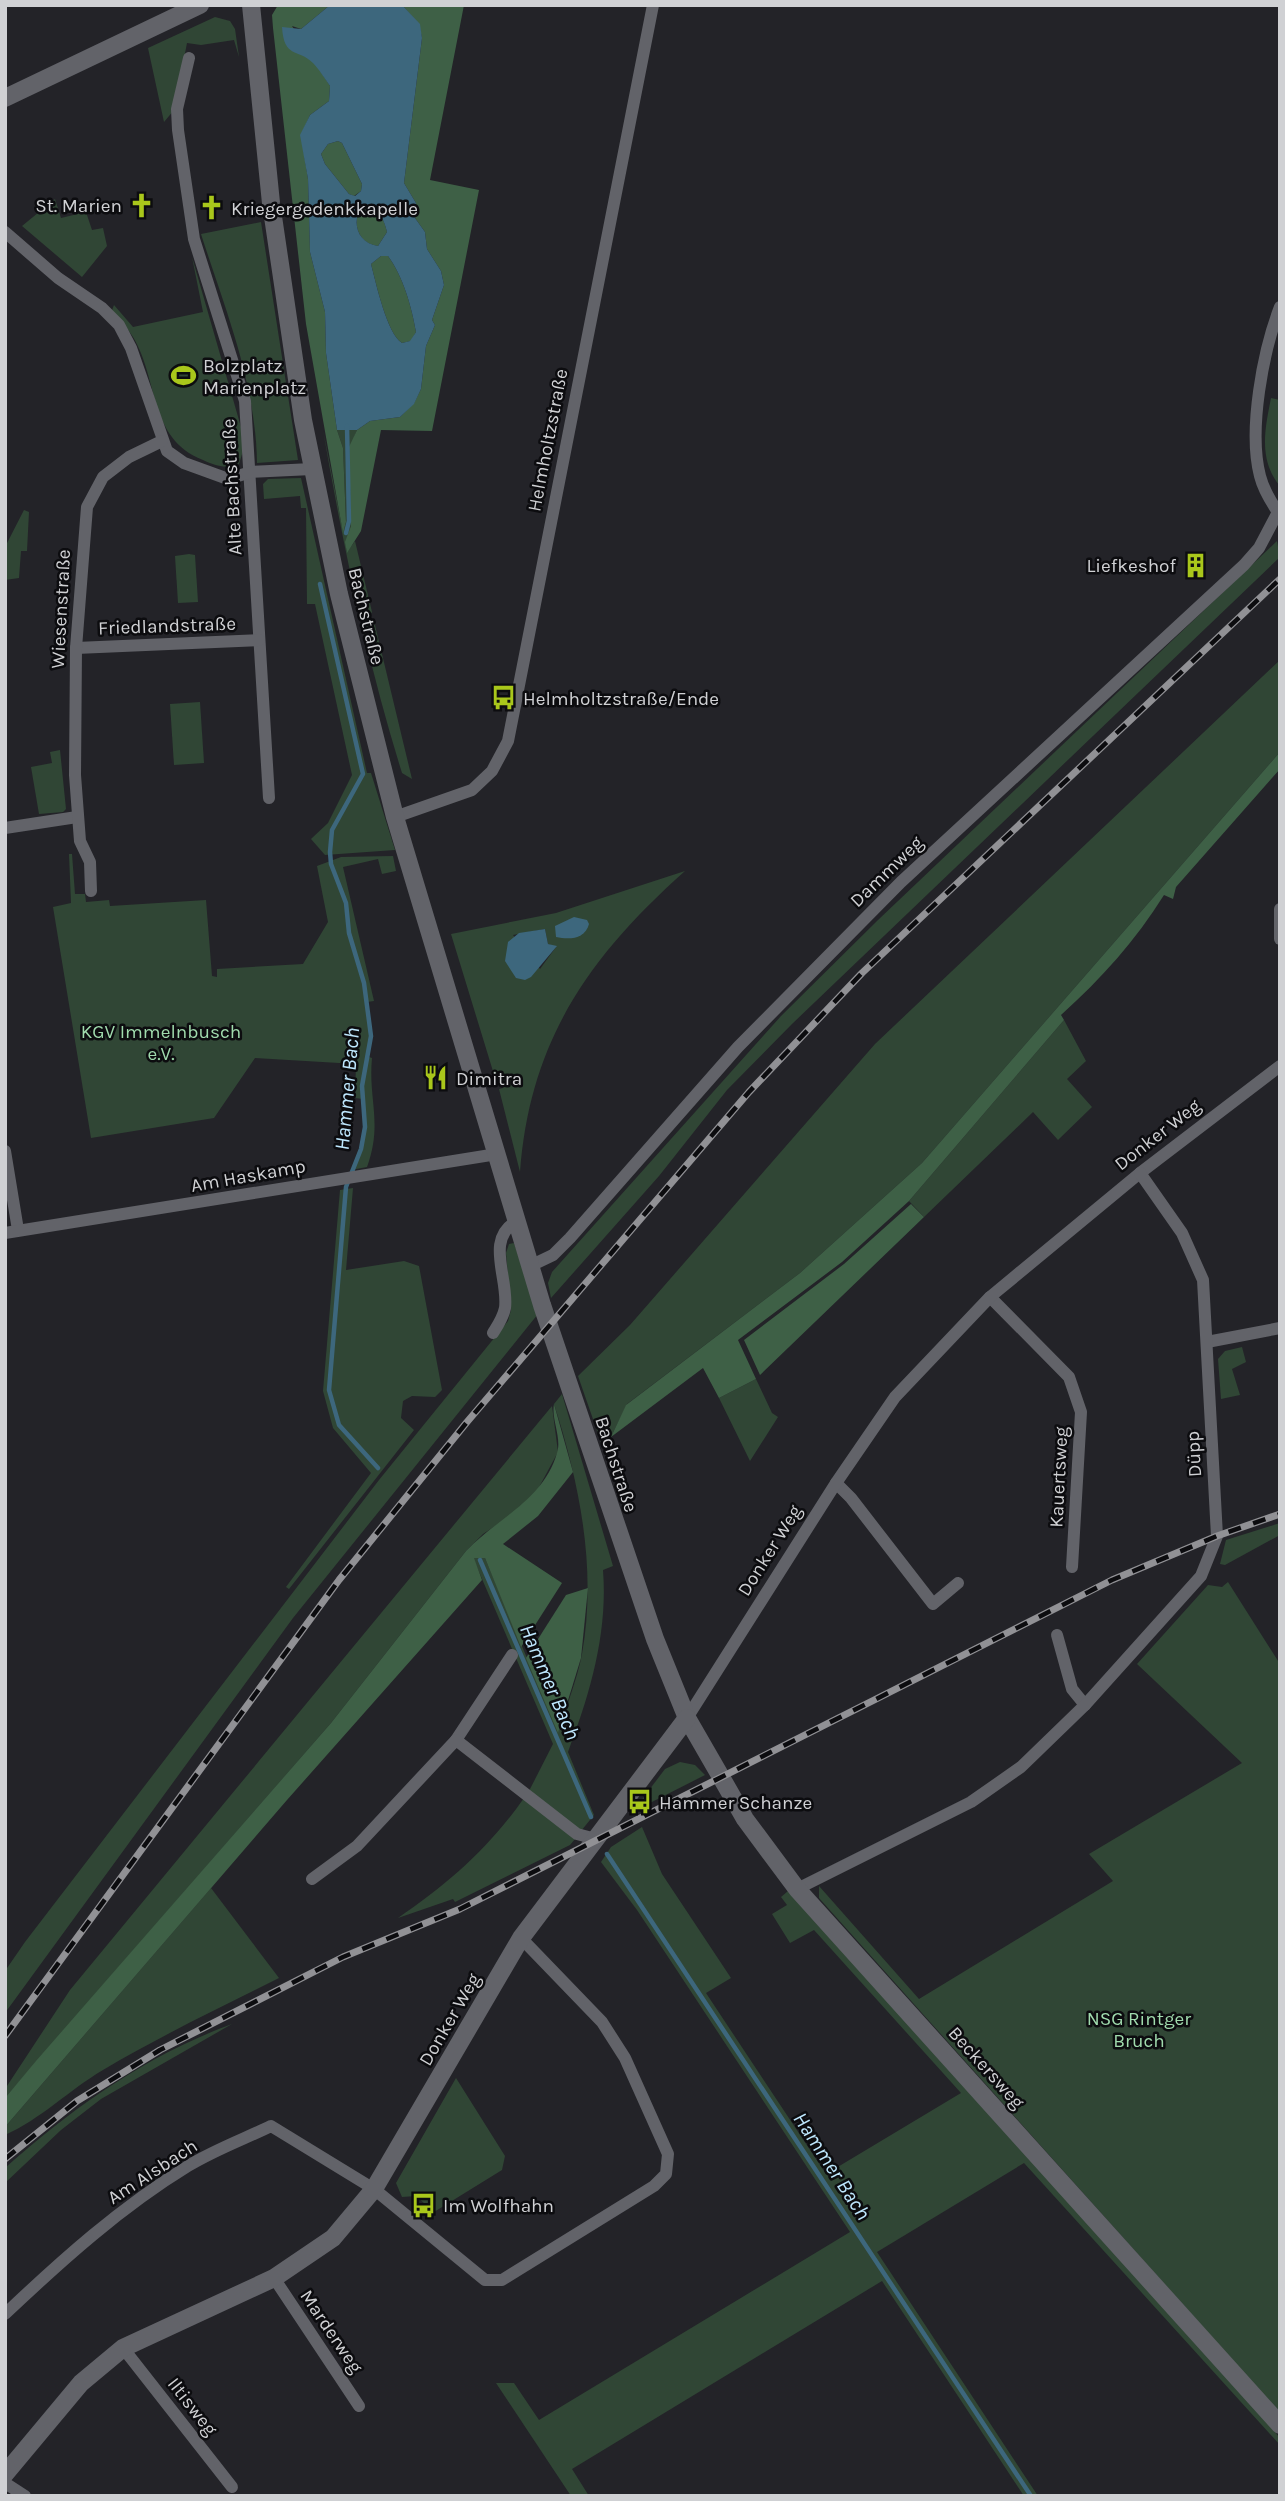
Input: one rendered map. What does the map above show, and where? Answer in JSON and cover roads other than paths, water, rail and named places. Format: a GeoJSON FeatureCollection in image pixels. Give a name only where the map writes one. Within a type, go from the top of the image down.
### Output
{"type":"FeatureCollection","features":[{"type":"Feature","properties":{"kind":"street"},"geometry":{"type":"LineString","coordinates":[[5,99],[200,5]]}},
{"type":"Feature","properties":{"kind":"street","name":"Bachstraße"},"geometry":{"type":"LineString","coordinates":[[251,5],[271,203],[312,469],[339,594],[395,817],[530,1266],[634,1581],[687,1717]]}},
{"type":"Feature","properties":{"kind":"street","name":"Helmholtzstraße"},"geometry":{"type":"LineString","coordinates":[[395,817],[472,790],[492,771],[508,741],[653,5]]}},
{"type":"Feature","properties":{"kind":"street","name":"Alte Bachstraße"},"geometry":{"type":"LineString","coordinates":[[190,58],[177,109],[180,143],[194,239],[245,401],[268,798]]}},
{"type":"Feature","properties":{"kind":"street"},"geometry":{"type":"LineString","coordinates":[[5,232],[58,278],[102,308],[119,326],[131,348],[167,451],[205,472],[228,479],[251,472],[312,469]]}},
{"type":"Feature","properties":{"kind":"street"},"geometry":{"type":"LineString","coordinates":[[1279,513],[1260,477],[1256,417],[1261,379],[1280,307]]}},
{"type":"Feature","properties":{"kind":"street","name":"Wiesenstraße"},"geometry":{"type":"LineString","coordinates":[[91,891],[90,862],[80,841],[77,817],[76,648],[87,507],[103,477],[129,457],[162,441]]}},
{"type":"Feature","properties":{"kind":"street","name":"Dammweg"},"geometry":{"type":"LineString","coordinates":[[530,1266],[561,1247],[738,1047],[901,881],[1244,565],[1259,548],[1279,513]]}},
{"type":"Feature","properties":{"kind":"street","name":"Friedlandstraße"},"geometry":{"type":"LineString","coordinates":[[76,648],[260,640]]}},
{"type":"Feature","properties":{"kind":"street"},"geometry":{"type":"LineString","coordinates":[[5,828],[77,817]]}},
{"type":"Feature","properties":{"kind":"street"},"geometry":{"type":"LineString","coordinates":[[1280,909],[1280,939]]}},
{"type":"Feature","properties":{"kind":"street","name":"Donker Weg"},"geometry":{"type":"LineString","coordinates":[[5,2474],[81,2383],[123,2348],[274,2278],[333,2238],[374,2189],[521,1938],[687,1717],[836,1483],[895,1397],[990,1297],[1140,1173],[1280,1066]]}},
{"type":"Feature","properties":{"kind":"street"},"geometry":{"type":"LineString","coordinates":[[5,1151],[12,1231]]}},
{"type":"Feature","properties":{"kind":"street","name":"Am Haskamp"},"geometry":{"type":"LineString","coordinates":[[12,1231],[159,1210],[327,1180],[497,1154]]}},
{"type":"Feature","properties":{"kind":"street","name":"Düpp"},"geometry":{"type":"LineString","coordinates":[[797,1888],[971,1801],[1021,1767],[1085,1705],[1200,1576],[1217,1536],[1203,1280],[1182,1233],[1140,1173]]}},
{"type":"Feature","properties":{"kind":"street"},"geometry":{"type":"LineString","coordinates":[[493,1333],[503,1317],[505,1304],[499,1239],[507,1226],[517,1221]]}},
{"type":"Feature","properties":{"kind":"street","name":"Kauertsweg"},"geometry":{"type":"LineString","coordinates":[[990,1297],[1069,1377],[1081,1412],[1072,1567]]}},
{"type":"Feature","properties":{"kind":"street"},"geometry":{"type":"LineString","coordinates":[[1207,1342],[1280,1328]]}},
{"type":"Feature","properties":{"kind":"street"},"geometry":{"type":"LineString","coordinates":[[836,1483],[852,1499],[933,1604],[958,1583]]}},
{"type":"Feature","properties":{"kind":"street"},"geometry":{"type":"LineString","coordinates":[[1057,1635],[1072,1689],[1085,1705]]}},
{"type":"Feature","properties":{"kind":"street"},"geometry":{"type":"LineString","coordinates":[[312,1880],[357,1846],[456,1740],[512,1655]]}},
{"type":"Feature","properties":{"kind":"street","name":"Beckersweg"},"geometry":{"type":"LineString","coordinates":[[687,1717],[745,1819],[797,1888],[1280,2425]]}},
{"type":"Feature","properties":{"kind":"street"},"geometry":{"type":"LineString","coordinates":[[456,1740],[577,1834],[596,1839]]}},
{"type":"Feature","properties":{"kind":"street"},"geometry":{"type":"LineString","coordinates":[[374,2189],[485,2280],[502,2280],[654,2186],[666,2174],[668,2154],[625,2059],[602,2022],[521,1938]]}},
{"type":"Feature","properties":{"kind":"street","name":"Am Alsbach"},"geometry":{"type":"LineString","coordinates":[[5,2314],[97,2231],[146,2194],[190,2164],[271,2126],[374,2189]]}},
{"type":"Feature","properties":{"kind":"street","name":"Marderweg"},"geometry":{"type":"LineString","coordinates":[[274,2278],[359,2406]]}},
{"type":"Feature","properties":{"kind":"street","name":"Iltisweg"},"geometry":{"type":"LineString","coordinates":[[123,2348],[232,2487]]}},
{"type":"Feature","properties":{"kind":"street"},"geometry":{"type":"LineString","coordinates":[[5,2483],[25,2496]]}},
{"type":"Feature","properties":{"kind":"water"},"geometry":{"type":"Polygon","coordinates":[[[330,5],[402,5],[420,24],[422,38],[404,183],[416,203],[415,218],[425,232],[427,249],[441,271],[444,285],[432,320],[435,325],[426,346],[421,389],[414,404],[400,417],[370,421],[357,430],[337,430],[326,353],[325,312],[310,252],[308,179],[300,135],[310,115],[329,101],[330,86],[313,63],[286,44],[282,27],[301,29],[330,5]],[[338,141],[328,144],[321,154],[325,164],[349,194],[355,196],[361,191],[362,184],[342,143],[338,141]],[[363,204],[359,210],[357,224],[360,236],[378,246],[387,232],[382,218],[368,205],[363,204]],[[381,256],[371,264],[392,330],[402,343],[410,341],[416,332],[398,273],[388,256],[381,256]]]}},
{"type":"Feature","properties":{"kind":"water"},"geometry":{"type":"Polygon","coordinates":[[[574,917],[587,920],[589,924],[584,933],[572,938],[556,937],[555,926],[574,917]]]}},
{"type":"Feature","properties":{"kind":"water"},"geometry":{"type":"Polygon","coordinates":[[[545,929],[548,944],[557,946],[531,977],[525,980],[516,978],[505,961],[508,942],[519,933],[545,929]]]}},
{"type":"Feature","properties":{"kind":"waterway","name":"Hammer Bach"},"geometry":{"type":"LineString","coordinates":[[346,533],[349,521],[347,426]]}},
{"type":"Feature","properties":{"kind":"waterway","name":"Hammer Bach"},"geometry":{"type":"LineString","coordinates":[[320,584],[363,774],[332,830],[330,852],[331,864],[346,903],[349,933],[364,983],[371,1036],[362,1086],[365,1127],[361,1149],[346,1187],[329,1390],[339,1425],[378,1468]]}},
{"type":"Feature","properties":{"kind":"waterway","name":"Hammer Bach"},"geometry":{"type":"LineString","coordinates":[[480,1560],[591,1817]]}},
{"type":"Feature","properties":{"kind":"waterway","name":"Hammer Bach"},"geometry":{"type":"LineString","coordinates":[[607,1854],[1031,2496]]}},
{"type":"Feature","properties":{"kind":"railway"},"geometry":{"type":"LineString","coordinates":[[5,2036],[339,1580],[467,1422],[749,1092],[862,973],[1280,579]]}},
{"type":"Feature","properties":{"kind":"railway"},"geometry":{"type":"LineString","coordinates":[[5,2159],[77,2101],[160,2050],[343,1957],[460,1909],[1112,1580],[1217,1536],[1280,1514]]}},
{"type":"Feature","properties":{"kind":"place","name":"St. Marien"},"geometry":{"type":"Point","coordinates":[142,205]}},
{"type":"Feature","properties":{"kind":"place","name":"Kriegergedenkkapelle"},"geometry":{"type":"Point","coordinates":[211,208]}},
{"type":"Feature","properties":{"kind":"place","name":"Bolzplatz Marienplatz"},"geometry":{"type":"Point","coordinates":[183,376]}},
{"type":"Feature","properties":{"kind":"place","name":"Liefkeshof"},"geometry":{"type":"Point","coordinates":[1196,565]}},
{"type":"Feature","properties":{"kind":"place","name":"Helmholtzstraße/Ende"},"geometry":{"type":"Point","coordinates":[503,698]}},
{"type":"Feature","properties":{"kind":"place","name":"Dimitra"},"geometry":{"type":"Point","coordinates":[436,1078]}},
{"type":"Feature","properties":{"kind":"place","name":"Hammer Schanze"},"geometry":{"type":"Point","coordinates":[639,1802]}},
{"type":"Feature","properties":{"kind":"place","name":"Im Wolfhahn"},"geometry":{"type":"Point","coordinates":[423,2205]}},
{"type":"Feature","properties":{"kind":"park label","name":"KGV Immelnbusch e.V."},"geometry":{"type":"Point","coordinates":[161,1042]}},
{"type":"Feature","properties":{"kind":"park label","name":"NSG Rintger Bruch"},"geometry":{"type":"Point","coordinates":[1139,2029]}}]}
